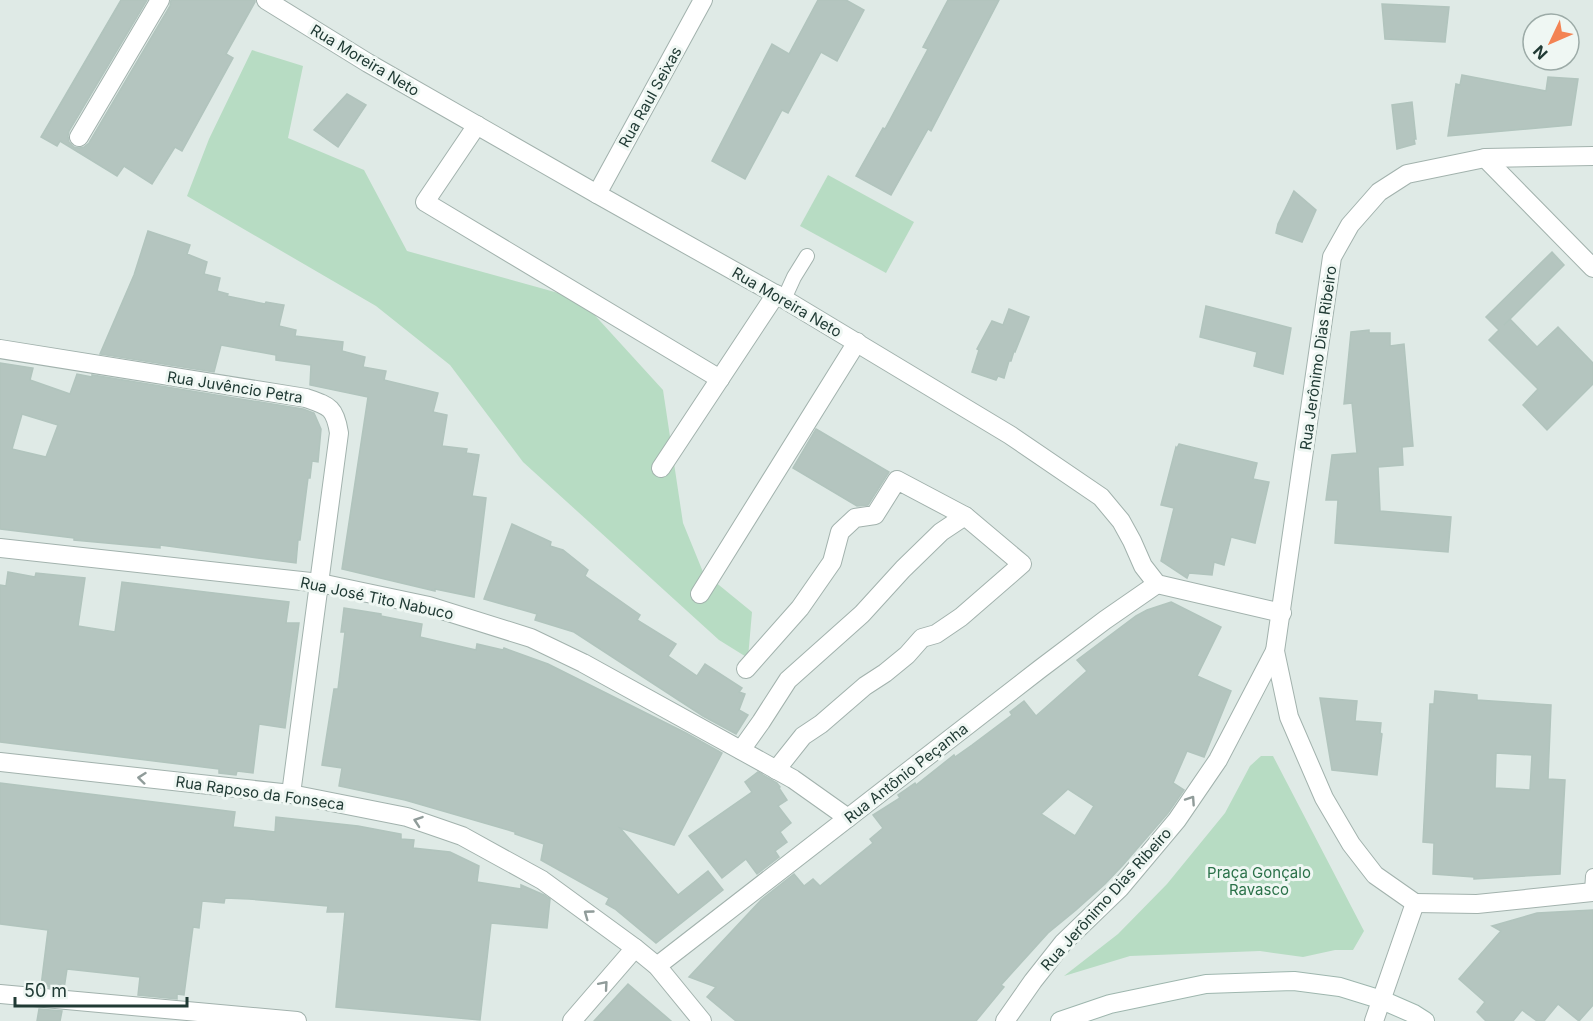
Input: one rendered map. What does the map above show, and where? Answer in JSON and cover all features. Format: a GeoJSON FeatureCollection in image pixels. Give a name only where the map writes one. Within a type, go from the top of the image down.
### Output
{"type":"FeatureCollection","features":[{"type":"Feature","properties":{"kind":"street"},"geometry":{"type":"LineString","coordinates":[[79,137],[160,0]]}},
{"type":"Feature","properties":{"kind":"street","name":"Rua Moreira Neto"},"geometry":{"type":"LineString","coordinates":[[266,0],[368,63],[780,296],[1010,435],[1101,497],[1121,521],[1143,566],[1157,584]]}},
{"type":"Feature","properties":{"kind":"street","name":"Rua Raul Seixas"},"geometry":{"type":"LineString","coordinates":[[597,194],[695,3]]}},
{"type":"Feature","properties":{"kind":"street"},"geometry":{"type":"LineString","coordinates":[[477,125],[425,202],[720,379]]}},
{"type":"Feature","properties":{"kind":"street","name":"Rua Jerônimo Dias Ribeiro"},"geometry":{"type":"LineString","coordinates":[[1005,1021],[1063,943],[1120,888],[1177,820],[1218,760],[1275,651],[1332,257],[1350,225],[1379,192],[1407,174],[1485,158],[1593,156]]}},
{"type":"Feature","properties":{"kind":"street"},"geometry":{"type":"LineString","coordinates":[[1485,158],[1593,268]]}},
{"type":"Feature","properties":{"kind":"street"},"geometry":{"type":"LineString","coordinates":[[661,468],[720,379],[780,296]]}},
{"type":"Feature","properties":{"kind":"street"},"geometry":{"type":"LineString","coordinates":[[700,594],[857,342]]}},
{"type":"Feature","properties":{"kind":"street","name":"Rua Juvêncio Petra"},"geometry":{"type":"LineString","coordinates":[[0,349],[306,398],[326,405],[337,419],[339,433],[291,795]]}},
{"type":"Feature","properties":{"kind":"street"},"geometry":{"type":"LineString","coordinates":[[747,669],[800,608],[832,562],[840,532],[855,518],[875,515],[897,480],[965,516],[1022,564],[961,617],[936,634],[922,638],[885,673],[865,686],[821,724],[802,736],[776,770]]}},
{"type":"Feature","properties":{"kind":"street"},"geometry":{"type":"LineString","coordinates":[[741,750],[788,680],[862,614],[941,531],[965,516]]}},
{"type":"Feature","properties":{"kind":"street","name":"Rua José Tito Nabuco"},"geometry":{"type":"LineString","coordinates":[[0,548],[320,583],[429,606],[531,638],[583,663],[793,779],[848,818]]}},
{"type":"Feature","properties":{"kind":"street"},"geometry":{"type":"LineString","coordinates":[[1157,584],[1282,613]]}},
{"type":"Feature","properties":{"kind":"street","name":"Rua Antônio Peçanha"},"geometry":{"type":"LineString","coordinates":[[657,966],[1059,655],[1157,584]]}},
{"type":"Feature","properties":{"kind":"street","name":"Rua Jerônimo Dias Ribeiro"},"geometry":{"type":"LineString","coordinates":[[1275,651],[1289,717],[1324,798],[1351,844],[1375,875],[1415,903]]}},
{"type":"Feature","properties":{"kind":"street","name":"Rua Raposo da Fonseca"},"geometry":{"type":"LineString","coordinates":[[0,762],[291,795],[407,817],[462,836],[542,880],[635,948],[657,966],[702,1021]]}},
{"type":"Feature","properties":{"kind":"street"},"geometry":{"type":"LineString","coordinates":[[1374,1021],[1415,903],[1477,904],[1593,887]]}},
{"type":"Feature","properties":{"kind":"street"},"geometry":{"type":"LineString","coordinates":[[572,1021],[635,948]]}},
{"type":"Feature","properties":{"kind":"street"},"geometry":{"type":"LineString","coordinates":[[1060,1021],[1110,1004],[1206,984],[1294,981],[1340,987],[1382,1000],[1425,1021]]}},
{"type":"Feature","properties":{"kind":"street"},"geometry":{"type":"LineString","coordinates":[[0,994],[297,1021]]}},
{"type":"Feature","properties":{"kind":"lane"},"geometry":{"type":"LineString","coordinates":[[780,296],[807,256]]}},
{"type":"Feature","properties":{"kind":"green space"},"geometry":{"type":"Polygon","coordinates":[[[252,50],[303,66],[288,138],[364,170],[407,251],[580,299],[663,390],[683,523],[703,572],[752,612],[748,658],[719,640],[523,462],[450,365],[376,306],[187,196],[209,139],[252,50]]]}},
{"type":"Feature","properties":{"kind":"green space"},"geometry":{"type":"Polygon","coordinates":[[[828,175],[914,222],[886,273],[800,226],[828,175]]]}},
{"type":"Feature","properties":{"kind":"green space","name":"Praça Gonçalo Ravasco"},"geometry":{"type":"Polygon","coordinates":[[[1261,756],[1273,756],[1364,931],[1353,950],[1335,950],[1303,957],[1260,951],[1130,956],[1064,976],[1118,934],[1167,884],[1225,813],[1250,766],[1261,756]]]}},
{"type":"Feature","properties":{"kind":"building"},"geometry":{"type":"Polygon","coordinates":[[[121,0],[147,0],[69,131],[69,142],[74,147],[84,147],[89,143],[170,6],[171,0],[255,0],[226,54],[233,58],[182,151],[175,147],[152,184],[124,166],[117,176],[60,141],[57,146],[41,137],[121,0]]]}},
{"type":"Feature","properties":{"kind":"building"},"geometry":{"type":"Polygon","coordinates":[[[818,0],[846,0],[864,10],[837,61],[821,52],[788,113],[782,110],[745,179],[712,161],[772,44],[789,54],[818,0]]]}},
{"type":"Feature","properties":{"kind":"building"},"geometry":{"type":"Polygon","coordinates":[[[948,0],[999,0],[931,131],[928,129],[891,195],[856,176],[883,128],[885,129],[928,49],[923,47],[948,0]]]}},
{"type":"Feature","properties":{"kind":"building"},"geometry":{"type":"Polygon","coordinates":[[[1382,4],[1449,7],[1445,42],[1385,39],[1382,4]]]}},
{"type":"Feature","properties":{"kind":"building"},"geometry":{"type":"Polygon","coordinates":[[[1462,75],[1546,91],[1548,77],[1578,79],[1571,125],[1448,136],[1456,84],[1460,85],[1462,75]]]}},
{"type":"Feature","properties":{"kind":"building"},"geometry":{"type":"Polygon","coordinates":[[[347,94],[366,105],[338,147],[314,130],[347,94]]]}},
{"type":"Feature","properties":{"kind":"building"},"geometry":{"type":"Polygon","coordinates":[[[1412,102],[1415,144],[1397,149],[1392,105],[1412,102]]]}},
{"type":"Feature","properties":{"kind":"building"},"geometry":{"type":"Polygon","coordinates":[[[1294,191],[1316,210],[1302,242],[1276,233],[1294,191]]]}},
{"type":"Feature","properties":{"kind":"building"},"geometry":{"type":"Polygon","coordinates":[[[148,231],[190,245],[187,254],[207,262],[204,274],[220,278],[217,291],[228,294],[227,296],[265,304],[266,302],[284,305],[279,326],[296,330],[295,336],[343,342],[342,351],[365,357],[363,367],[386,371],[384,380],[438,393],[433,412],[447,415],[442,446],[467,449],[466,453],[479,455],[472,496],[486,498],[474,597],[435,589],[435,591],[342,569],[368,397],[310,385],[311,365],[276,360],[276,355],[221,345],[214,372],[100,354],[134,275],[148,231]]]}},
{"type":"Feature","properties":{"kind":"building"},"geometry":{"type":"Polygon","coordinates":[[[1552,252],[1564,265],[1510,319],[1537,347],[1558,327],[1593,363],[1593,384],[1547,430],[1523,405],[1538,389],[1489,340],[1499,330],[1486,317],[1552,252]]]}},
{"type":"Feature","properties":{"kind":"building"},"geometry":{"type":"Polygon","coordinates":[[[1206,306],[1291,328],[1283,374],[1254,366],[1257,352],[1200,337],[1206,306]]]}},
{"type":"Feature","properties":{"kind":"building"},"geometry":{"type":"Polygon","coordinates":[[[1009,309],[1029,317],[1011,361],[1009,361],[1004,378],[998,376],[996,380],[972,372],[979,350],[977,349],[992,321],[1003,325],[1009,309]]]}},
{"type":"Feature","properties":{"kind":"building"},"geometry":{"type":"Polygon","coordinates":[[[1369,330],[1369,333],[1390,333],[1390,346],[1404,344],[1413,446],[1402,447],[1403,465],[1378,467],[1380,511],[1451,517],[1448,552],[1335,543],[1338,500],[1326,500],[1332,455],[1357,453],[1352,403],[1344,404],[1351,332],[1369,330]]]}},
{"type":"Feature","properties":{"kind":"building"},"geometry":{"type":"Polygon","coordinates":[[[0,363],[33,368],[30,380],[70,394],[77,374],[92,377],[92,375],[303,409],[314,413],[321,429],[318,462],[312,461],[310,478],[308,478],[296,563],[160,545],[160,548],[74,540],[74,538],[0,529],[0,363]],[[22,414],[12,449],[46,457],[58,425],[22,414]]]}},
{"type":"Feature","properties":{"kind":"building"},"geometry":{"type":"Polygon","coordinates":[[[816,429],[889,472],[868,505],[857,506],[793,468],[816,429]]]}},
{"type":"Feature","properties":{"kind":"building"},"geometry":{"type":"Polygon","coordinates":[[[1179,444],[1257,463],[1253,479],[1269,482],[1255,543],[1231,537],[1224,565],[1214,562],[1212,575],[1189,573],[1187,578],[1161,561],[1174,508],[1161,505],[1176,447],[1179,444]]]}},
{"type":"Feature","properties":{"kind":"building"},"geometry":{"type":"Polygon","coordinates":[[[512,524],[551,542],[550,546],[563,550],[588,570],[585,576],[640,615],[637,620],[676,644],[668,656],[697,676],[705,664],[742,688],[739,692],[745,694],[739,710],[748,715],[736,734],[703,716],[574,632],[535,620],[537,614],[484,599],[512,524]]]}},
{"type":"Feature","properties":{"kind":"building"},"geometry":{"type":"Polygon","coordinates":[[[8,572],[35,577],[36,573],[85,578],[78,626],[115,632],[122,582],[289,602],[286,623],[299,623],[285,728],[259,724],[253,773],[237,771],[236,775],[219,773],[219,769],[0,742],[0,585],[6,586],[8,572]]]}},
{"type":"Feature","properties":{"kind":"building"},"geometry":{"type":"Polygon","coordinates":[[[1171,602],[1221,627],[1197,676],[1231,691],[1204,757],[1187,751],[1173,783],[1184,790],[1168,813],[1105,884],[1048,933],[1001,985],[1004,987],[976,1021],[736,1021],[707,997],[716,987],[689,977],[761,900],[794,874],[804,886],[813,879],[820,886],[873,843],[870,839],[883,828],[873,815],[900,798],[898,795],[915,783],[916,785],[954,755],[955,757],[1012,715],[1010,712],[1024,701],[1036,716],[1087,671],[1077,660],[1147,610],[1171,602]],[[1068,789],[1041,814],[1075,836],[1094,806],[1068,789]]]}},
{"type":"Feature","properties":{"kind":"building"},"geometry":{"type":"Polygon","coordinates":[[[344,608],[422,624],[420,637],[476,650],[477,644],[503,650],[504,648],[548,664],[722,753],[674,845],[620,828],[678,895],[708,871],[723,890],[656,943],[606,904],[609,898],[541,860],[544,844],[515,834],[515,832],[405,800],[339,786],[342,768],[322,765],[334,689],[338,689],[345,632],[341,632],[344,608]]]}},
{"type":"Feature","properties":{"kind":"building"},"geometry":{"type":"Polygon","coordinates":[[[1435,691],[1477,695],[1477,700],[1551,705],[1548,779],[1565,780],[1560,874],[1474,879],[1474,877],[1433,874],[1434,843],[1423,842],[1430,704],[1434,704],[1435,691]],[[1496,753],[1495,788],[1530,790],[1532,755],[1496,753]]]}},
{"type":"Feature","properties":{"kind":"building"},"geometry":{"type":"Polygon","coordinates":[[[1320,698],[1357,701],[1355,721],[1381,723],[1380,733],[1382,734],[1377,775],[1332,770],[1320,698]]]}},
{"type":"Feature","properties":{"kind":"building"},"geometry":{"type":"Polygon","coordinates":[[[758,772],[777,783],[787,800],[778,806],[791,823],[780,832],[787,842],[775,851],[779,857],[757,874],[746,859],[722,878],[689,836],[752,792],[745,782],[758,772]]]}},
{"type":"Feature","properties":{"kind":"building"},"geometry":{"type":"Polygon","coordinates":[[[0,783],[235,812],[233,827],[275,832],[276,817],[358,826],[401,834],[401,839],[414,840],[413,848],[450,852],[479,866],[477,882],[521,889],[521,885],[544,895],[550,899],[547,928],[491,923],[480,1020],[336,1007],[345,912],[327,912],[328,906],[249,899],[225,898],[224,903],[202,901],[199,928],[193,927],[184,995],[177,994],[177,999],[138,995],[140,977],[67,969],[64,989],[41,986],[48,930],[0,924],[0,783]]]}},
{"type":"Feature","properties":{"kind":"building"},"geometry":{"type":"Polygon","coordinates":[[[1593,910],[1593,1005],[1579,1021],[1558,1004],[1544,1021],[1537,1021],[1522,1010],[1513,1021],[1486,1021],[1477,1012],[1485,1002],[1459,979],[1501,931],[1492,926],[1537,913],[1593,910]]]}},
{"type":"Feature","properties":{"kind":"building"},"geometry":{"type":"Polygon","coordinates":[[[628,984],[671,1021],[594,1021],[628,984]]]}},
{"type":"Feature","properties":{"kind":"building"},"geometry":{"type":"Polygon","coordinates":[[[39,1009],[62,1011],[60,1021],[37,1021],[39,1009]]]}}]}
